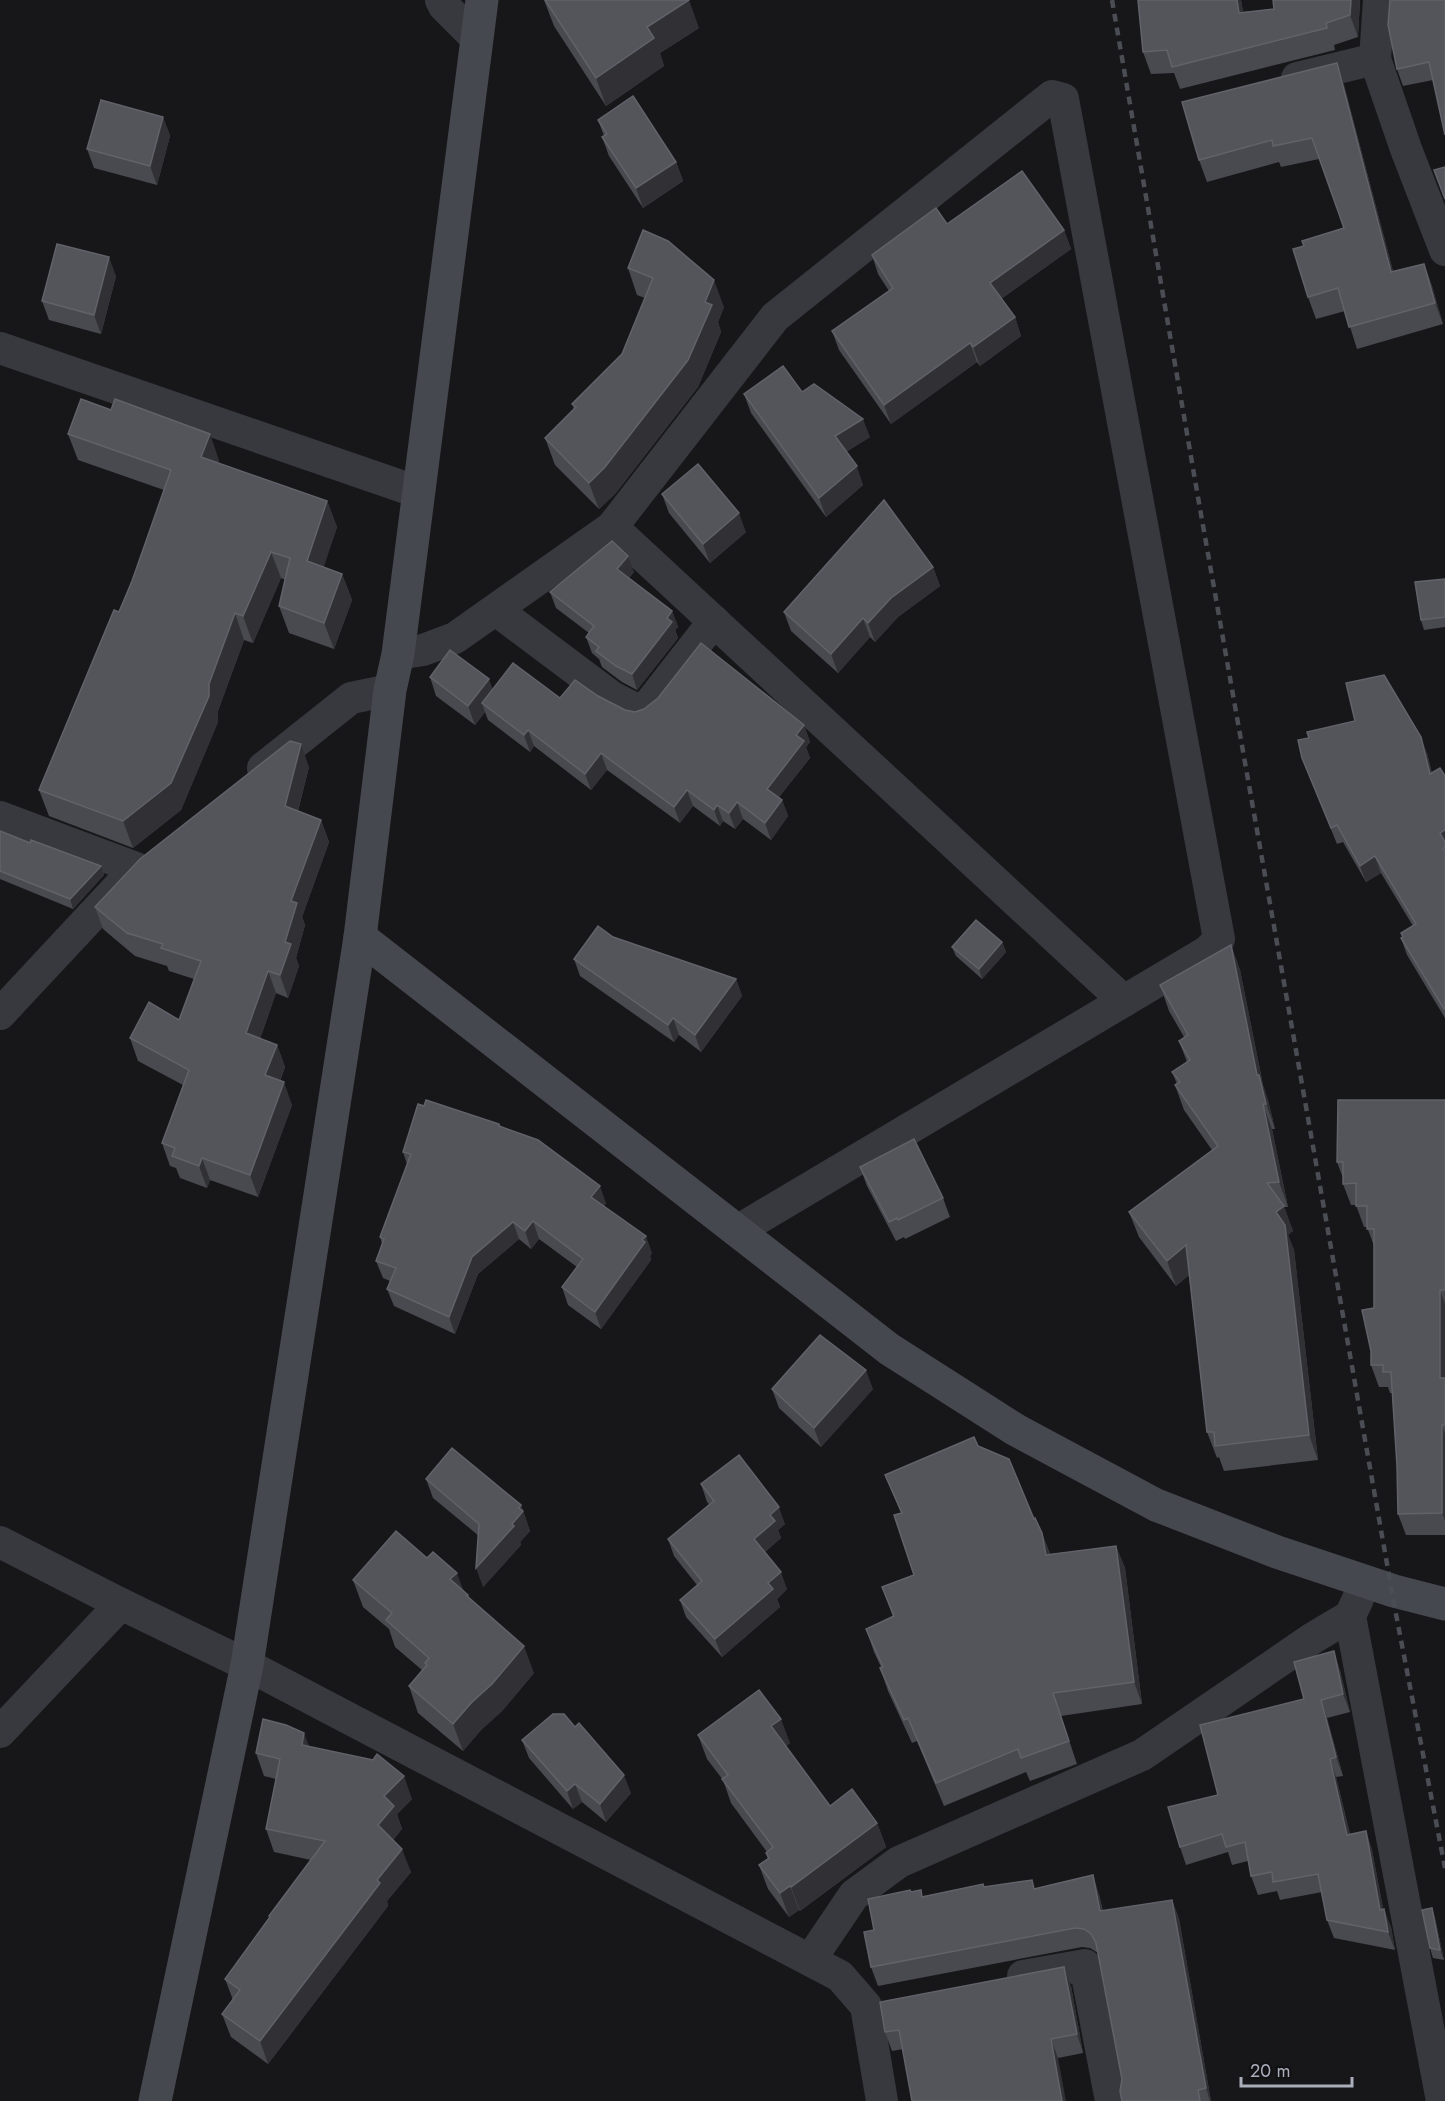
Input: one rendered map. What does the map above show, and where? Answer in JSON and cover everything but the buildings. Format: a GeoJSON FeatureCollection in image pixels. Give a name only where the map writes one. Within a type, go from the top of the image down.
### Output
{"type":"FeatureCollection","features":[{"type":"Feature","properties":{"kind":"street"},"geometry":{"type":"LineString","coordinates":[[441,0],[444,6],[477,39]]}},
{"type":"Feature","properties":{"kind":"street"},"geometry":{"type":"LineString","coordinates":[[155,2101],[247,1665],[360,937],[390,690],[398,654],[482,0]]}},
{"type":"Feature","properties":{"kind":"street"},"geometry":{"type":"LineString","coordinates":[[1379,0],[1374,59],[1445,250]]}},
{"type":"Feature","properties":{"kind":"street"},"geometry":{"type":"LineString","coordinates":[[1272,85],[1374,59]]}},
{"type":"Feature","properties":{"kind":"street"},"geometry":{"type":"LineString","coordinates":[[398,654],[423,650],[455,638],[612,527],[775,317],[1052,96],[1063,99],[1219,939],[1208,951],[737,1231]]}},
{"type":"Feature","properties":{"kind":"street"},"geometry":{"type":"LineString","coordinates":[[0,348],[418,492]]}},
{"type":"Feature","properties":{"kind":"street"},"geometry":{"type":"LineString","coordinates":[[612,527],[1124,1000]]}},
{"type":"Feature","properties":{"kind":"street"},"geometry":{"type":"LineString","coordinates":[[496,610],[612,697],[639,711],[650,703],[714,621]]}},
{"type":"Feature","properties":{"kind":"street"},"geometry":{"type":"LineString","coordinates":[[239,787],[351,698],[390,690]]}},
{"type":"Feature","properties":{"kind":"street"},"geometry":{"type":"LineString","coordinates":[[0,818],[146,861],[0,1014]]}},
{"type":"Feature","properties":{"kind":"street"},"geometry":{"type":"LineString","coordinates":[[360,937],[889,1349],[1016,1430],[1156,1505],[1277,1552],[1394,1591],[1445,1604]]}},
{"type":"Feature","properties":{"kind":"street"},"geometry":{"type":"LineString","coordinates":[[0,1542],[247,1665],[840,1976],[877,2003],[882,2101]]}},
{"type":"Feature","properties":{"kind":"street"},"geometry":{"type":"LineString","coordinates":[[810,1960],[854,1895],[899,1862],[1142,1755],[1313,1638],[1350,1616],[1359,1597],[1356,1578]]}},
{"type":"Feature","properties":{"kind":"street"},"geometry":{"type":"LineString","coordinates":[[0,1732],[121,1604]]}},
{"type":"Feature","properties":{"kind":"street"},"geometry":{"type":"LineString","coordinates":[[1350,1616],[1442,2101]]}},
{"type":"Feature","properties":{"kind":"street"},"geometry":{"type":"LineString","coordinates":[[993,1982],[1085,1965],[1111,2101]]}},
{"type":"Feature","properties":{"kind":"railway"},"geometry":{"type":"LineString","coordinates":[[1112,0],[1395,1609],[1445,1868]]}}]}
